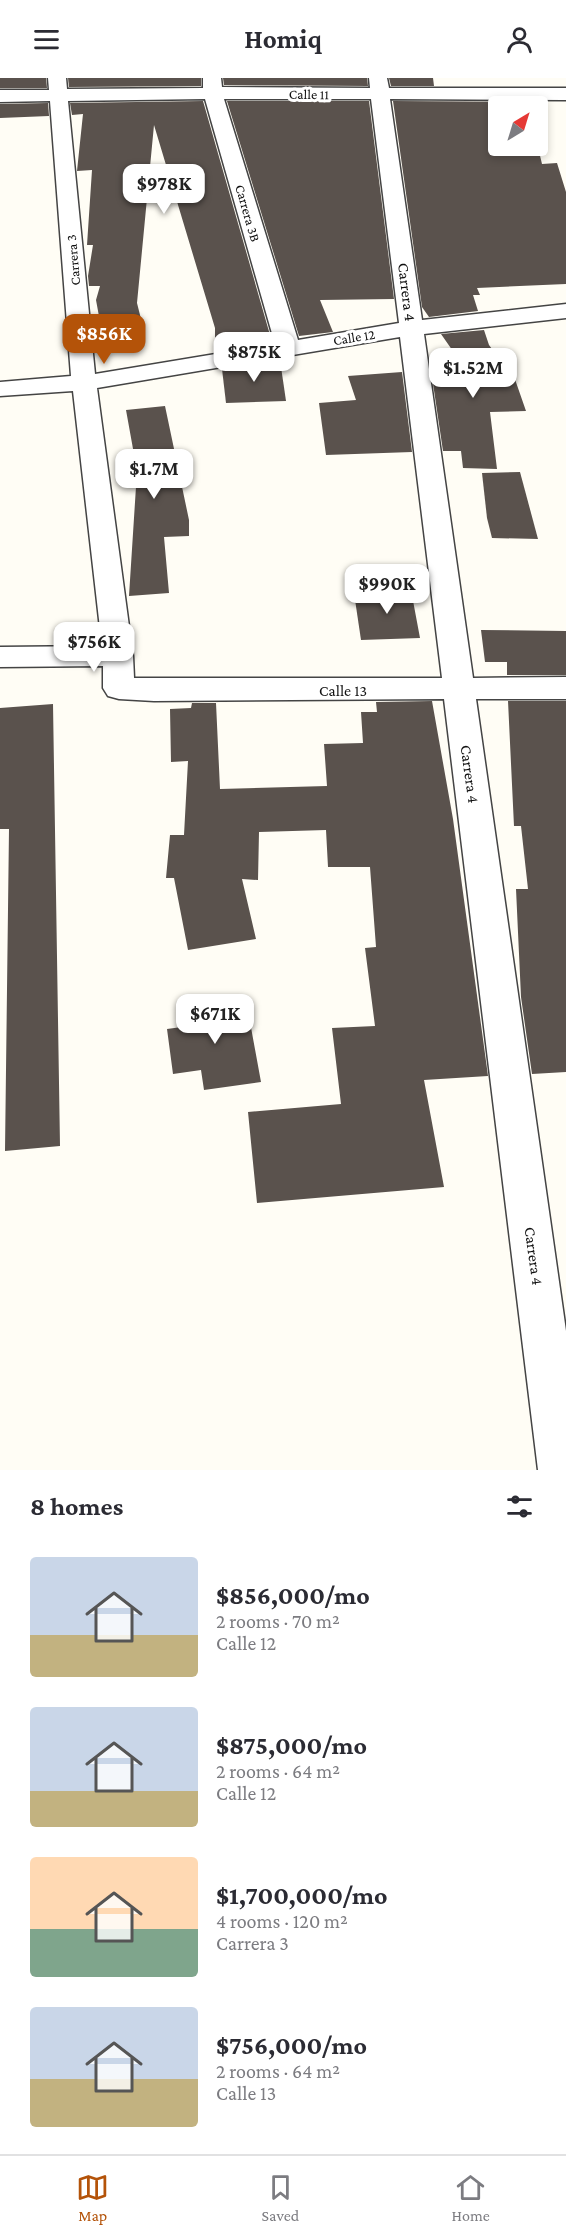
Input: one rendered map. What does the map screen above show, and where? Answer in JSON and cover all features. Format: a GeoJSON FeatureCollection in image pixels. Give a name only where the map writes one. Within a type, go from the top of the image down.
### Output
{"type":"FeatureCollection","features":[{"type":"Feature","properties":{"kind":"street","name":"Calle 11"},"geometry":{"type":"LineString","coordinates":[[0,96],[57,86],[380,86],[561,94]]}},
{"type":"Feature","properties":{"kind":"street","name":"Carrera 3"},"geometry":{"type":"LineString","coordinates":[[57,86],[84,383],[118,656],[119,688]]}},
{"type":"Feature","properties":{"kind":"street","name":"Carrera 3B"},"geometry":{"type":"LineString","coordinates":[[212,86],[288,348]]}},
{"type":"Feature","properties":{"kind":"street","name":"Carrera 4"},"geometry":{"type":"LineString","coordinates":[[380,86],[562,1470]]}},
{"type":"Feature","properties":{"kind":"street","name":"Calle 12"},"geometry":{"type":"LineString","coordinates":[[0,389],[84,383],[411,328],[566,311]]}},
{"type":"Feature","properties":{"kind":"street"},"geometry":{"type":"LineString","coordinates":[[0,657],[118,656]]}},
{"type":"Feature","properties":{"kind":"street","name":"Calle 13"},"geometry":{"type":"LineString","coordinates":[[119,688],[459,690],[566,688]]}},
{"type":"Feature","properties":{"kind":"building"},"geometry":{"type":"Polygon","coordinates":[[[0,78],[46,78],[47,88],[0,88],[0,78]]]}},
{"type":"Feature","properties":{"kind":"building"},"geometry":{"type":"Polygon","coordinates":[[[68,78],[201,78],[201,86],[69,87],[68,78]]]}},
{"type":"Feature","properties":{"kind":"building"},"geometry":{"type":"Polygon","coordinates":[[[223,78],[367,78],[368,86],[224,85],[223,78]]]}},
{"type":"Feature","properties":{"kind":"building"},"geometry":{"type":"Polygon","coordinates":[[[389,78],[433,78],[434,86],[391,86],[389,78]]]}},
{"type":"Feature","properties":{"kind":"building"},"geometry":{"type":"Polygon","coordinates":[[[203,101],[272,342],[220,351],[219,344],[215,344],[215,328],[154,125],[137,303],[145,335],[103,338],[96,300],[100,286],[89,286],[88,276],[93,245],[87,245],[92,170],[77,171],[83,114],[72,115],[70,103],[203,101]]]}},
{"type":"Feature","properties":{"kind":"building"},"geometry":{"type":"Polygon","coordinates":[[[227,101],[369,101],[394,299],[320,300],[333,332],[299,336],[227,101]]]}},
{"type":"Feature","properties":{"kind":"building"},"geometry":{"type":"Polygon","coordinates":[[[393,101],[488,102],[488,156],[540,156],[542,164],[557,163],[566,192],[566,284],[477,288],[480,295],[473,295],[478,311],[429,317],[422,307],[393,101]]]}},
{"type":"Feature","properties":{"kind":"building"},"geometry":{"type":"Polygon","coordinates":[[[48,103],[49,116],[0,118],[0,104],[48,103]]]}},
{"type":"Feature","properties":{"kind":"building"},"geometry":{"type":"Polygon","coordinates":[[[484,330],[489,345],[504,365],[510,365],[526,411],[490,412],[497,469],[463,468],[461,451],[443,451],[431,370],[464,367],[441,334],[484,330]]]}},
{"type":"Feature","properties":{"kind":"building"},"geometry":{"type":"Polygon","coordinates":[[[280,360],[286,401],[226,403],[222,369],[280,360]]]}},
{"type":"Feature","properties":{"kind":"building"},"geometry":{"type":"Polygon","coordinates":[[[402,372],[412,452],[326,455],[319,403],[356,400],[348,376],[402,372]]]}},
{"type":"Feature","properties":{"kind":"building"},"geometry":{"type":"Polygon","coordinates":[[[165,406],[189,520],[189,536],[164,537],[169,593],[129,596],[137,471],[126,410],[165,406]]]}},
{"type":"Feature","properties":{"kind":"building"},"geometry":{"type":"Polygon","coordinates":[[[520,472],[538,539],[492,538],[487,518],[482,473],[520,472]]]}},
{"type":"Feature","properties":{"kind":"building"},"geometry":{"type":"Polygon","coordinates":[[[411,590],[420,638],[361,640],[354,593],[411,590]]]}},
{"type":"Feature","properties":{"kind":"building"},"geometry":{"type":"Polygon","coordinates":[[[481,630],[566,631],[566,675],[507,675],[507,662],[485,662],[481,630]]]}},
{"type":"Feature","properties":{"kind":"building"},"geometry":{"type":"Polygon","coordinates":[[[432,701],[453,819],[488,1076],[424,1080],[444,1187],[257,1203],[248,1112],[341,1104],[332,1028],[375,1026],[365,948],[376,947],[370,867],[328,867],[326,830],[259,832],[258,880],[242,879],[256,939],[188,950],[174,878],[166,878],[170,835],[184,835],[188,761],[171,762],[170,709],[191,708],[192,703],[216,703],[220,789],[327,786],[324,744],[363,743],[361,712],[377,712],[376,702],[432,701]]]}},
{"type":"Feature","properties":{"kind":"building"},"geometry":{"type":"Polygon","coordinates":[[[508,701],[566,701],[566,1072],[532,1074],[521,997],[516,889],[528,889],[521,826],[514,826],[508,701]]]}},
{"type":"Feature","properties":{"kind":"building"},"geometry":{"type":"Polygon","coordinates":[[[53,704],[60,1146],[5,1151],[9,829],[0,829],[0,708],[53,704]]]}},
{"type":"Feature","properties":{"kind":"building"},"geometry":{"type":"Polygon","coordinates":[[[224,995],[227,1015],[248,1011],[261,1082],[204,1090],[201,1070],[173,1074],[167,1029],[189,1026],[185,1000],[224,995]]]}}]}
